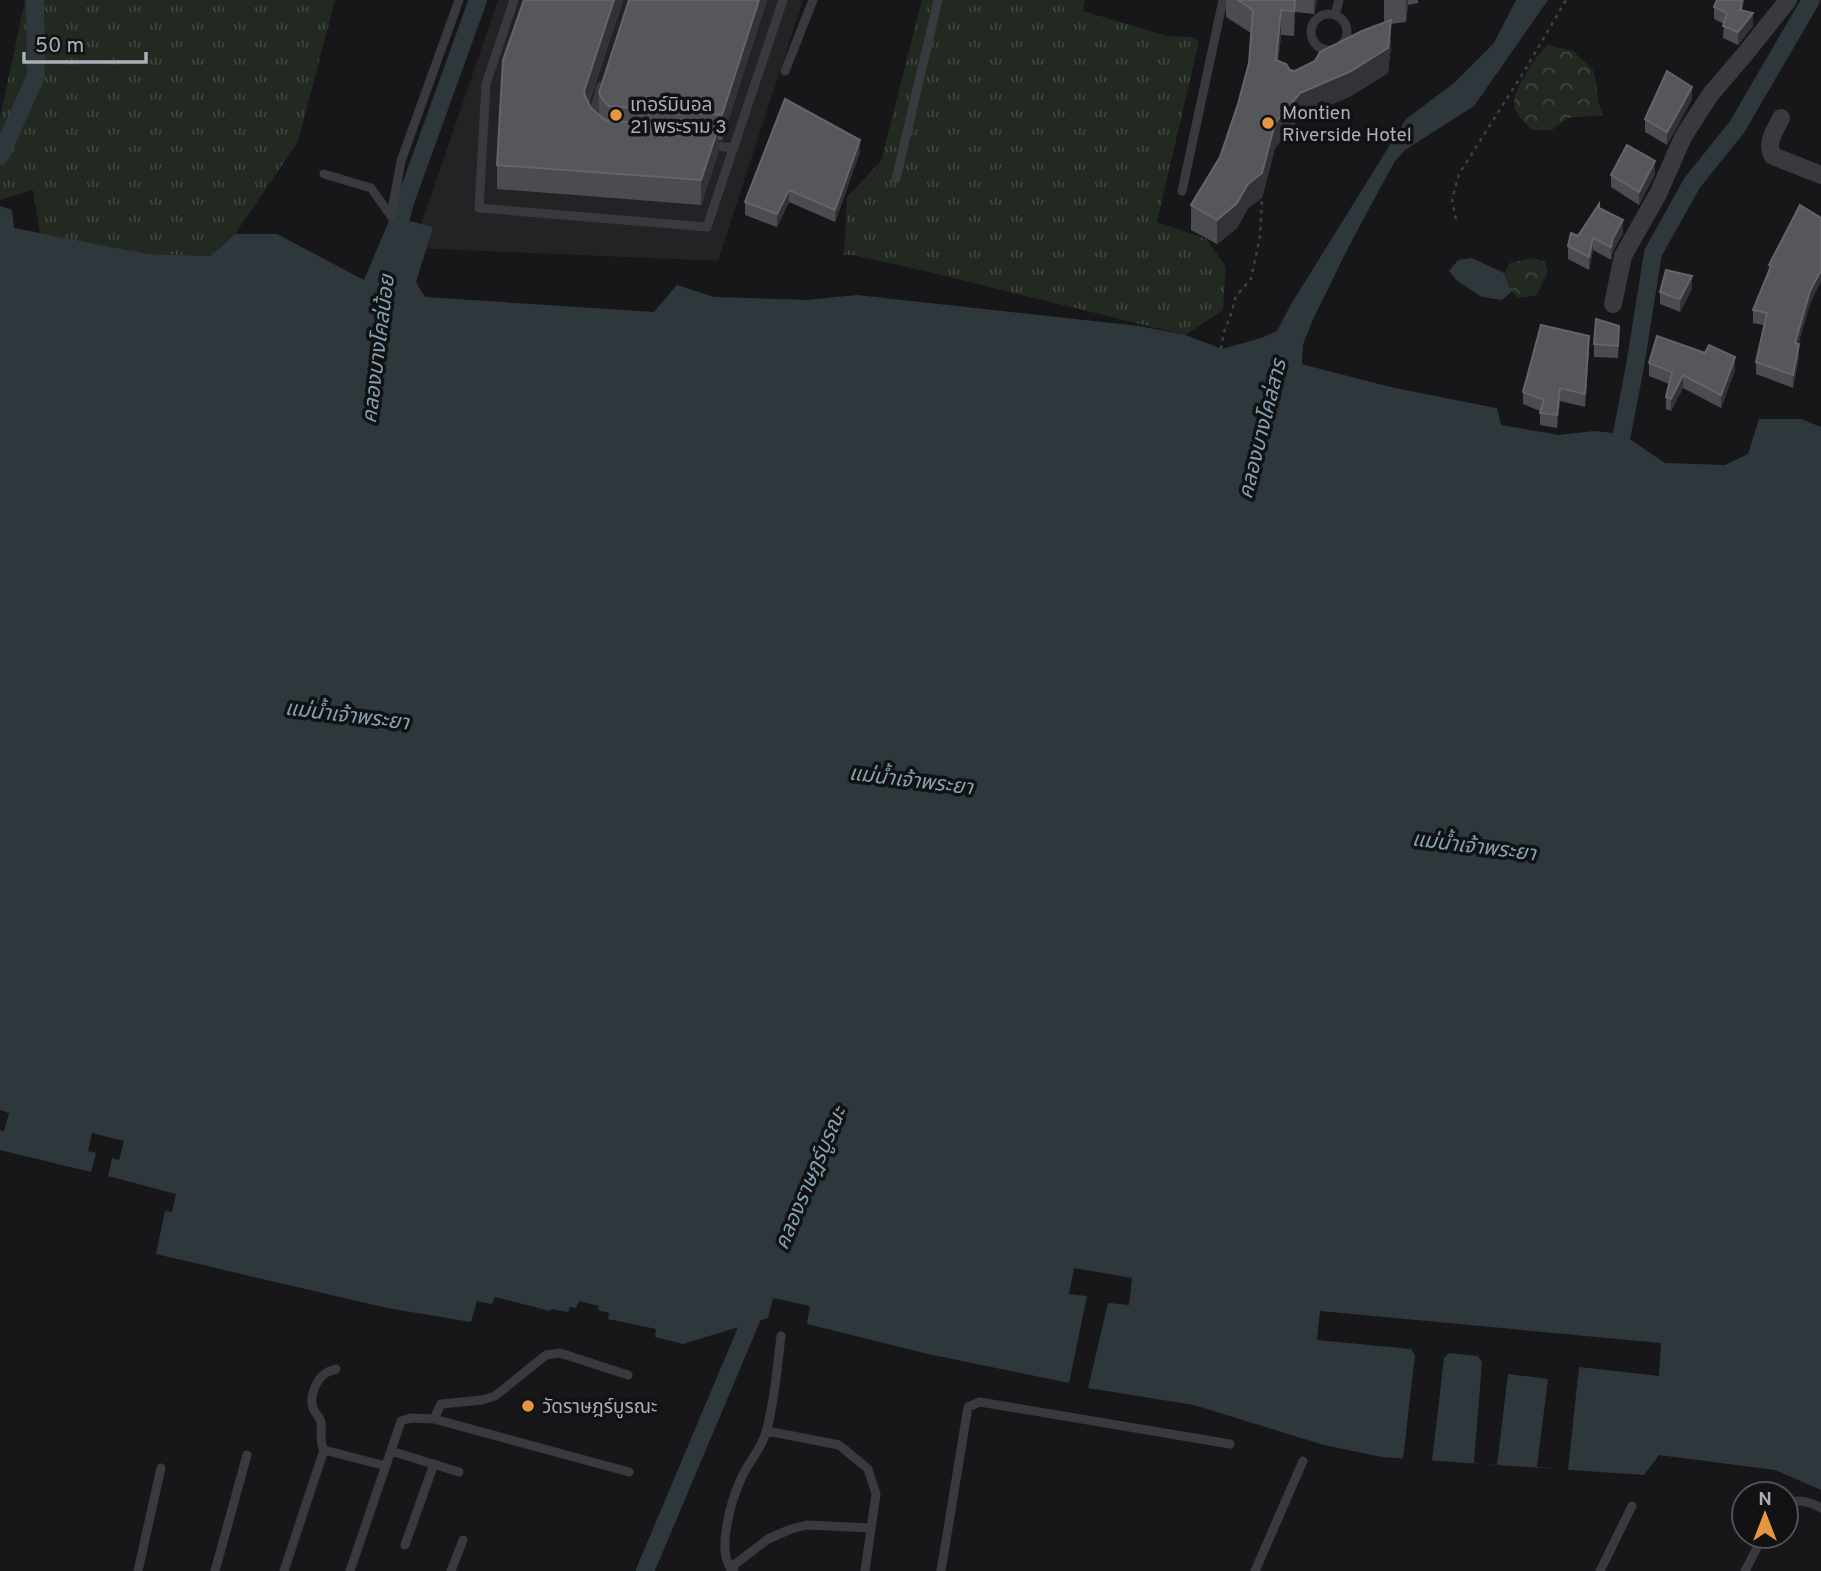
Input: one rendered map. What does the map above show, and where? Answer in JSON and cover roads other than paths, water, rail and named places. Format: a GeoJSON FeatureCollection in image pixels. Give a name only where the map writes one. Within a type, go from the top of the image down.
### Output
{"type":"FeatureCollection","features":[{"type":"Feature","properties":{"kind":"street"},"geometry":{"type":"LineString","coordinates":[[1613,304],[1623,256],[1658,194],[1683,137],[1710,95],[1788,0]]}},
{"type":"Feature","properties":{"kind":"street"},"geometry":{"type":"LineString","coordinates":[[1781,118],[1769,143],[1773,156],[1821,175]]}},
{"type":"Feature","properties":{"kind":"lane"},"geometry":{"type":"LineString","coordinates":[[324,174],[371,188],[391,216],[401,161],[458,0]]}},
{"type":"Feature","properties":{"kind":"lane"},"geometry":{"type":"LineString","coordinates":[[514,0],[486,84],[479,208],[708,227],[783,0]]}},
{"type":"Feature","properties":{"kind":"lane"},"geometry":{"type":"LineString","coordinates":[[785,71],[813,0]]}},
{"type":"Feature","properties":{"kind":"lane"},"geometry":{"type":"LineString","coordinates":[[896,179],[938,0]]}},
{"type":"Feature","properties":{"kind":"lane"},"geometry":{"type":"LineString","coordinates":[[1182,191],[1223,0]]}},
{"type":"Feature","properties":{"kind":"lane"},"geometry":{"type":"LineString","coordinates":[[1335,15],[1339,0]]}},
{"type":"Feature","properties":{"kind":"lane"},"geometry":{"type":"LineString","coordinates":[[1325,14],[1335,15],[1343,21],[1347,32],[1345,41],[1332,50],[1319,47],[1312,38],[1313,23],[1325,14]]}},
{"type":"Feature","properties":{"kind":"lane"},"geometry":{"type":"LineString","coordinates":[[1322,59],[1326,49]]}},
{"type":"Feature","properties":{"kind":"lane"},"geometry":{"type":"LineString","coordinates":[[597,130],[591,118],[604,79]]}},
{"type":"Feature","properties":{"kind":"lane"},"geometry":{"type":"LineString","coordinates":[[695,144],[734,148]]}},
{"type":"Feature","properties":{"kind":"lane"},"geometry":{"type":"LineString","coordinates":[[781,1336],[767,1431],[760,1449],[741,1477],[733,1501],[724,1546],[732,1569],[768,1539],[791,1529],[807,1525],[871,1528]]}},
{"type":"Feature","properties":{"kind":"lane"},"geometry":{"type":"LineString","coordinates":[[434,1419],[441,1404],[495,1396],[545,1355],[560,1353],[628,1375]]}},
{"type":"Feature","properties":{"kind":"lane"},"geometry":{"type":"LineString","coordinates":[[336,1369],[325,1373],[316,1384],[312,1402],[321,1423],[320,1443],[324,1450],[386,1466]]}},
{"type":"Feature","properties":{"kind":"lane"},"geometry":{"type":"LineString","coordinates":[[941,1571],[968,1407],[980,1402],[1230,1444]]}},
{"type":"Feature","properties":{"kind":"lane"},"geometry":{"type":"LineString","coordinates":[[350,1571],[401,1421],[411,1418],[434,1419],[629,1472]]}},
{"type":"Feature","properties":{"kind":"lane"},"geometry":{"type":"LineString","coordinates":[[767,1431],[839,1445],[868,1469],[876,1494],[865,1571]]}},
{"type":"Feature","properties":{"kind":"lane"},"geometry":{"type":"LineString","coordinates":[[284,1571],[324,1450]]}},
{"type":"Feature","properties":{"kind":"lane"},"geometry":{"type":"LineString","coordinates":[[391,1451],[459,1472]]}},
{"type":"Feature","properties":{"kind":"lane"},"geometry":{"type":"LineString","coordinates":[[215,1571],[247,1455]]}},
{"type":"Feature","properties":{"kind":"lane"},"geometry":{"type":"LineString","coordinates":[[1255,1571],[1303,1461]]}},
{"type":"Feature","properties":{"kind":"lane"},"geometry":{"type":"LineString","coordinates":[[405,1545],[433,1464]]}},
{"type":"Feature","properties":{"kind":"lane"},"geometry":{"type":"LineString","coordinates":[[138,1571],[161,1468]]}},
{"type":"Feature","properties":{"kind":"lane"},"geometry":{"type":"LineString","coordinates":[[1800,1502],[1821,1507]]}},
{"type":"Feature","properties":{"kind":"lane"},"geometry":{"type":"LineString","coordinates":[[1600,1571],[1632,1506]]}},
{"type":"Feature","properties":{"kind":"lane"},"geometry":{"type":"LineString","coordinates":[[452,1571],[463,1540]]}},
{"type":"Feature","properties":{"kind":"lane"},"geometry":{"type":"LineString","coordinates":[[1745,1571],[1756,1550]]}},
{"type":"Feature","properties":{"kind":"water"},"geometry":{"type":"Polygon","coordinates":[[[1516,0],[1548,0],[1474,106],[1405,150],[1395,161],[1315,315],[1305,343],[1302,364],[1391,387],[1497,408],[1501,425],[1559,435],[1594,431],[1622,434],[1665,463],[1725,465],[1748,454],[1759,419],[1801,419],[1821,427],[1821,1490],[1775,1470],[1659,1455],[1644,1475],[1382,1457],[1324,1445],[1194,1405],[1088,1388],[1108,1303],[1129,1305],[1132,1278],[1074,1268],[1069,1294],[1087,1296],[1069,1383],[928,1354],[807,1324],[810,1306],[773,1298],[768,1318],[683,1344],[655,1337],[656,1329],[608,1319],[609,1313],[598,1310],[599,1306],[579,1301],[576,1308],[570,1307],[568,1312],[552,1309],[550,1311],[495,1297],[492,1304],[477,1301],[471,1322],[387,1308],[156,1254],[165,1211],[172,1212],[176,1194],[108,1176],[112,1158],[119,1160],[124,1141],[92,1133],[88,1151],[96,1153],[91,1172],[0,1150],[0,1130],[4,1131],[9,1113],[0,1110],[0,206],[12,210],[14,228],[148,254],[211,256],[235,234],[277,234],[364,280],[391,216],[433,227],[416,282],[425,297],[654,312],[677,285],[714,297],[807,300],[857,295],[1139,326],[1185,335],[1222,349],[1277,331],[1406,119],[1454,83],[1494,43],[1516,0]]]}},
{"type":"Feature","properties":{"kind":"water"},"geometry":{"type":"Polygon","coordinates":[[[1472,258],[1504,273],[1511,292],[1502,300],[1482,297],[1456,280],[1449,271],[1458,260],[1472,258]]]}},
{"type":"Feature","properties":{"kind":"waterway"},"geometry":{"type":"LineString","coordinates":[[0,156],[36,76],[35,0]]}},
{"type":"Feature","properties":{"kind":"waterway","name":"คลองบางโคล่น้อย"},"geometry":{"type":"LineString","coordinates":[[395,241],[405,202],[478,0]]}},
{"type":"Feature","properties":{"kind":"waterway"},"geometry":{"type":"LineString","coordinates":[[1622,434],[1653,253],[1692,183],[1737,127],[1811,0]]}},
{"type":"Feature","properties":{"kind":"waterway","name":"คลองราษฎร์บูรณะ"},"geometry":{"type":"LineString","coordinates":[[645,1571],[758,1303]]}},
{"type":"Feature","properties":{"kind":"place","name":"เทอร์มินอล 21 พระราม 3"},"geometry":{"type":"Point","coordinates":[616,115]}},
{"type":"Feature","properties":{"kind":"place","name":"Montien Riverside Hotel"},"geometry":{"type":"Point","coordinates":[1268,123]}},
{"type":"Feature","properties":{"kind":"place","name":"วัดราษฎร์บูรณะ"},"geometry":{"type":"Point","coordinates":[528,1406]}},
{"type":"Feature","properties":{"kind":"water label","name":"คลองบางโคล่สาร"},"geometry":{"type":"Point","coordinates":[1262,429]}},
{"type":"Feature","properties":{"kind":"water label","name":"แม่น้ำเจ้าพระยา"},"geometry":{"type":"Point","coordinates":[347,715]}},
{"type":"Feature","properties":{"kind":"water label","name":"แม่น้ำเจ้าพระยา"},"geometry":{"type":"Point","coordinates":[911,780]}},
{"type":"Feature","properties":{"kind":"water label","name":"แม่น้ำเจ้าพระยา"},"geometry":{"type":"Point","coordinates":[1474,846]}}]}
